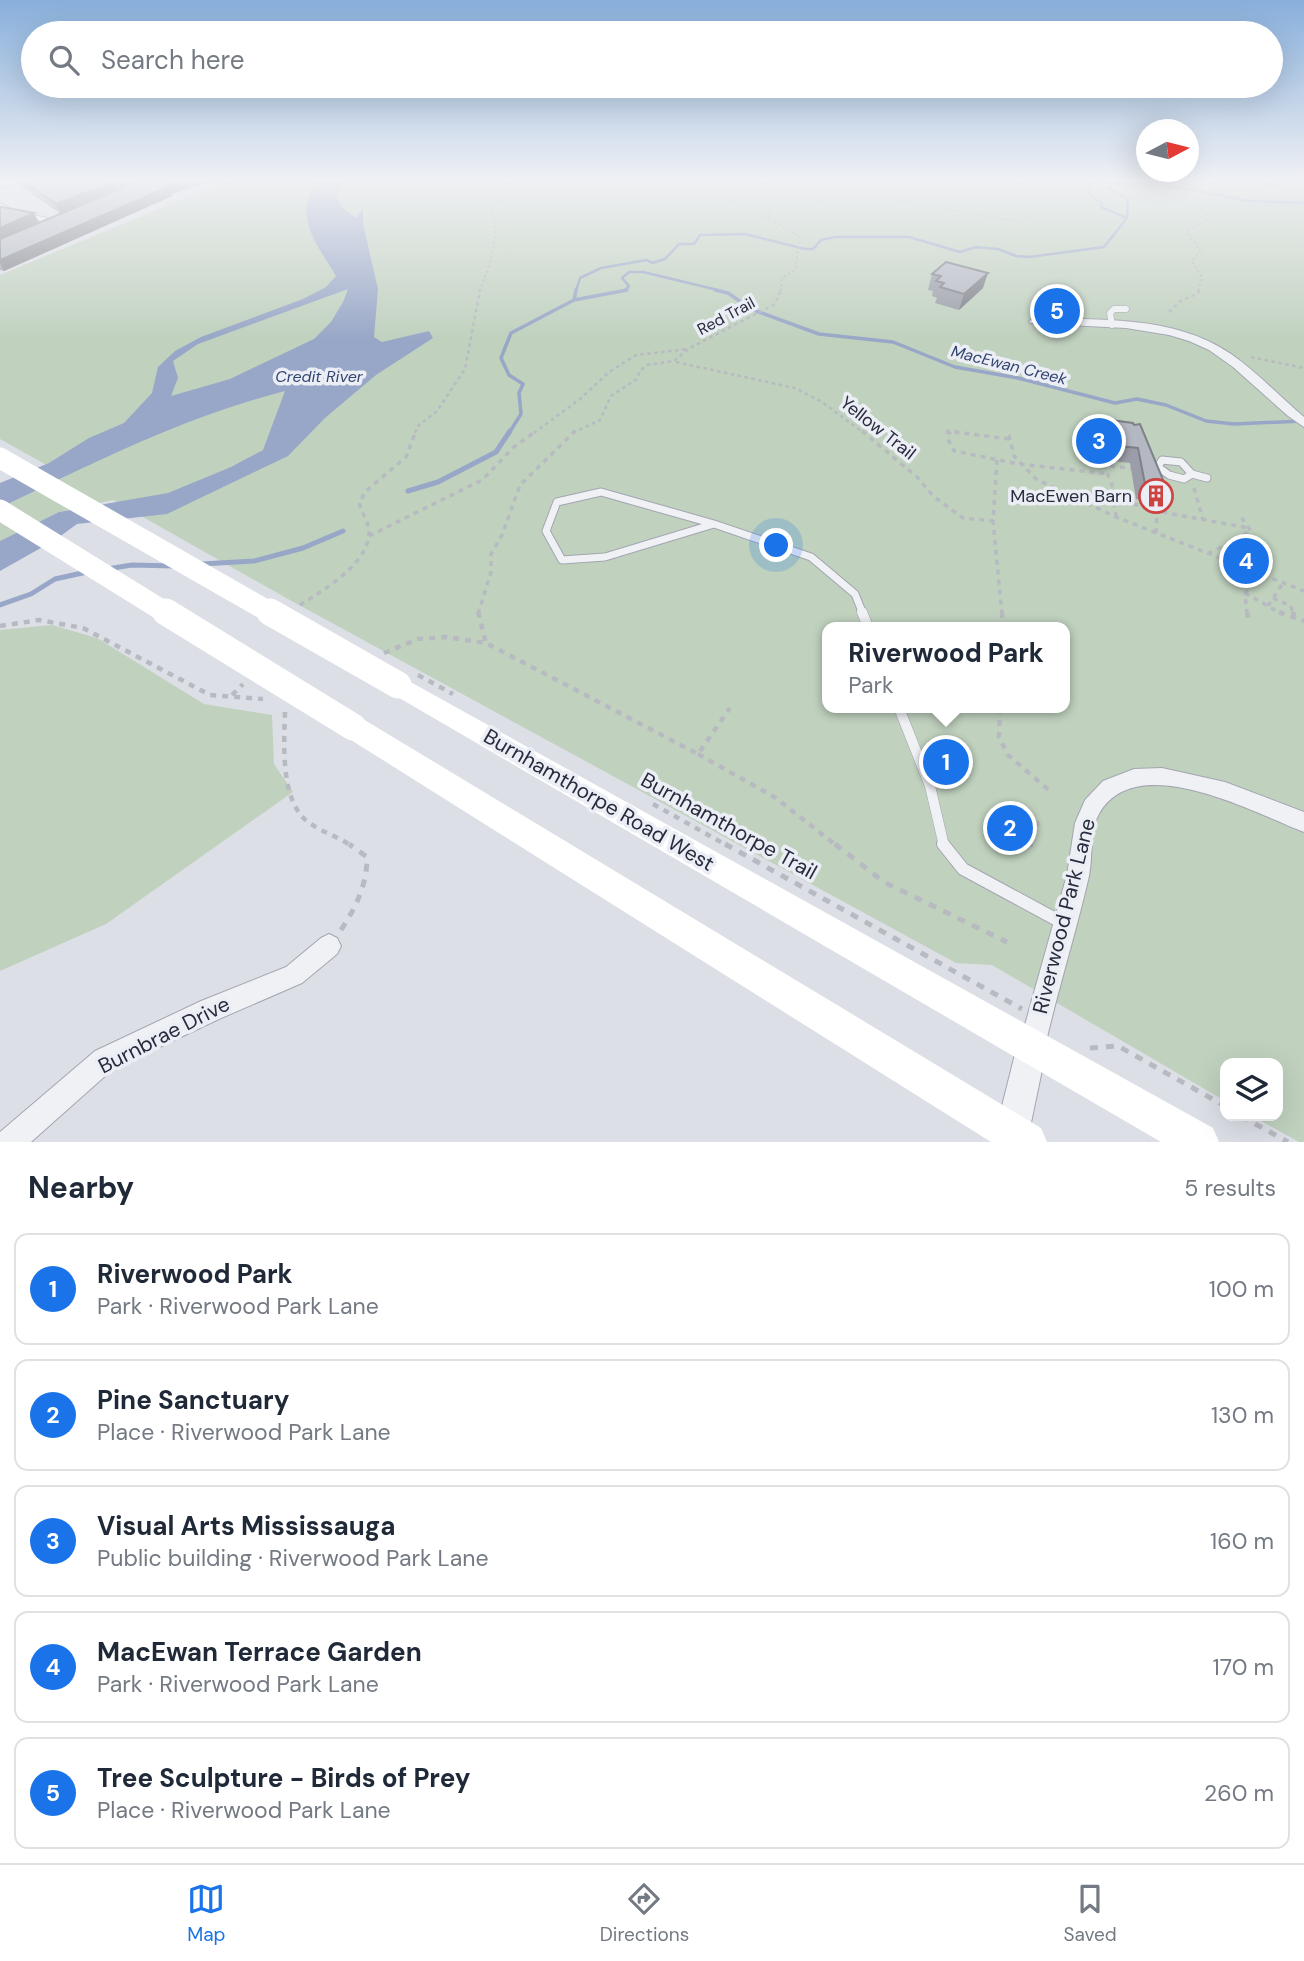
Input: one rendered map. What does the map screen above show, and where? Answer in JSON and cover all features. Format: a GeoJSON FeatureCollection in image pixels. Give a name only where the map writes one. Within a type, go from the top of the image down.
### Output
{"type":"FeatureCollection","features":[{"type":"Feature","properties":{"kind":"main road","name":"Burnhamthorpe Road West"},"geometry":{"type":"LineString","coordinates":[[0,458],[1199,1142]]}},
{"type":"Feature","properties":{"kind":"main road"},"geometry":{"type":"LineString","coordinates":[[0,510],[1016,1139]]}},
{"type":"Feature","properties":{"kind":"street"},"geometry":{"type":"LineString","coordinates":[[1034,321],[1157,330],[1203,343],[1233,361],[1304,423]]}},
{"type":"Feature","properties":{"kind":"street","name":"Riverwood Park Lane"},"geometry":{"type":"LineString","coordinates":[[1032,1046],[1078,876],[1087,818],[1096,801],[1120,783],[1159,776],[1211,785],[1304,822]]}},
{"type":"Feature","properties":{"kind":"street","name":"Burnbrae Drive"},"geometry":{"type":"LineString","coordinates":[[10,1142],[104,1060],[210,1010],[293,975],[329,946]]}},
{"type":"Feature","properties":{"kind":"street"},"geometry":{"type":"LineString","coordinates":[[1016,1139],[1032,1046]]}},
{"type":"Feature","properties":{"kind":"lane"},"geometry":{"type":"LineString","coordinates":[[1112,325],[1110,313],[1114,310],[1126,310]]}},
{"type":"Feature","properties":{"kind":"lane"},"geometry":{"type":"LineString","coordinates":[[1192,474],[1188,478],[1180,478],[1164,473],[1158,464],[1162,460],[1171,460],[1186,465],[1192,474],[1208,478]]}},
{"type":"Feature","properties":{"kind":"lane"},"geometry":{"type":"LineString","coordinates":[[714,524],[605,557],[562,560],[547,531],[557,502],[601,492],[714,524],[811,557],[855,594],[866,622]]}},
{"type":"Feature","properties":{"kind":"lane"},"geometry":{"type":"LineString","coordinates":[[901,713],[930,786],[943,844],[963,869],[1064,923]]}},
{"type":"Feature","properties":{"kind":"path"},"geometry":{"type":"LineString","coordinates":[[369,536],[359,503],[366,491],[405,457],[418,426],[437,411],[465,369],[479,292],[488,274],[494,233]]}},
{"type":"Feature","properties":{"kind":"path","name":"Red Trail"},"geometry":{"type":"LineString","coordinates":[[486,643],[478,613],[491,572],[491,554],[502,535],[520,485],[576,430],[600,420],[611,396],[637,379],[640,371],[647,365],[674,361],[688,349],[775,304],[780,297],[782,278],[794,270],[800,236],[795,233]]}},
{"type":"Feature","properties":{"kind":"path"},"geometry":{"type":"LineString","coordinates":[[1169,312],[1179,302],[1198,293],[1202,278],[1192,261],[1200,251],[1188,233]]}},
{"type":"Feature","properties":{"kind":"path"},"geometry":{"type":"LineString","coordinates":[[296,608],[326,588],[356,560],[369,536],[482,480],[524,439],[580,399],[609,372],[636,355],[688,349]]}},
{"type":"Feature","properties":{"kind":"path"},"geometry":{"type":"LineString","coordinates":[[1247,356],[1304,368]]}},
{"type":"Feature","properties":{"kind":"path","name":"Yellow Trail"},"geometry":{"type":"LineString","coordinates":[[674,361],[795,388],[822,402],[859,428],[917,477],[933,496],[963,518],[993,521]]}},
{"type":"Feature","properties":{"kind":"path"},"geometry":{"type":"LineString","coordinates":[[1108,474],[1019,464],[954,451],[948,439],[948,431],[1010,437],[1014,456],[1019,464],[1036,479],[1116,517],[1304,591]]}},
{"type":"Feature","properties":{"kind":"path"},"geometry":{"type":"LineString","coordinates":[[997,460],[993,521],[1003,622]]}},
{"type":"Feature","properties":{"kind":"path"},"geometry":{"type":"LineString","coordinates":[[1116,517],[1104,465],[1164,473]]}},
{"type":"Feature","properties":{"kind":"path"},"geometry":{"type":"LineString","coordinates":[[1114,499],[1249,528]]}},
{"type":"Feature","properties":{"kind":"path"},"geometry":{"type":"LineString","coordinates":[[1156,533],[1157,509]]}},
{"type":"Feature","properties":{"kind":"path"},"geometry":{"type":"LineString","coordinates":[[1208,554],[1251,531],[1241,517]]}},
{"type":"Feature","properties":{"kind":"path"},"geometry":{"type":"LineString","coordinates":[[1232,572],[1258,582]]}},
{"type":"Feature","properties":{"kind":"path"},"geometry":{"type":"LineString","coordinates":[[1245,593],[1258,582],[1261,575]]}},
{"type":"Feature","properties":{"kind":"path"},"geometry":{"type":"LineString","coordinates":[[1268,606],[1283,583]]}},
{"type":"Feature","properties":{"kind":"path"},"geometry":{"type":"LineString","coordinates":[[1245,593],[1304,621]]}},
{"type":"Feature","properties":{"kind":"path"},"geometry":{"type":"LineString","coordinates":[[1245,593],[1248,618]]}},
{"type":"Feature","properties":{"kind":"path"},"geometry":{"type":"LineString","coordinates":[[1273,598],[1291,606],[1295,619]]}},
{"type":"Feature","properties":{"kind":"path"},"geometry":{"type":"LineString","coordinates":[[0,626],[39,620],[83,628],[210,695],[272,699]]}},
{"type":"Feature","properties":{"kind":"path"},"geometry":{"type":"LineString","coordinates":[[380,654],[418,639],[446,637],[486,643],[776,798],[884,882],[1007,942]]}},
{"type":"Feature","properties":{"kind":"path"},"geometry":{"type":"LineString","coordinates":[[232,695],[249,677]]}},
{"type":"Feature","properties":{"kind":"path"},"geometry":{"type":"LineString","coordinates":[[453,694],[465,701]]}},
{"type":"Feature","properties":{"kind":"path"},"geometry":{"type":"LineString","coordinates":[[286,701],[284,751],[288,791],[306,821],[344,839],[367,856],[368,877],[353,914],[329,946]]}},
{"type":"Feature","properties":{"kind":"path"},"geometry":{"type":"LineString","coordinates":[[698,754],[730,708]]}},
{"type":"Feature","properties":{"kind":"path"},"geometry":{"type":"LineString","coordinates":[[1000,713],[999,737],[1009,755],[1051,792]]}},
{"type":"Feature","properties":{"kind":"path","name":"Burnhamthorpe Trail"},"geometry":{"type":"LineString","coordinates":[[648,801],[988,990]]}},
{"type":"Feature","properties":{"kind":"path"},"geometry":{"type":"LineString","coordinates":[[1034,845],[1012,839],[1003,830],[1009,819],[1040,824]]}},
{"type":"Feature","properties":{"kind":"path"},"geometry":{"type":"LineString","coordinates":[[1091,1049],[1118,1046],[1220,1103]]}},
{"type":"Feature","properties":{"kind":"path"},"geometry":{"type":"LineString","coordinates":[[1250,1121],[1288,1142]]}},
{"type":"Feature","properties":{"kind":"green space"},"geometry":{"type":"Polygon","coordinates":[[[100,233],[1304,233],[1304,1142],[1299,1142],[1261,1121],[1283,1121],[1283,1058],[1220,1058],[1220,1098],[992,965],[956,963],[288,599],[113,500],[59,512],[0,541],[0,508],[66,476],[0,439],[0,275],[100,233]]]}},
{"type":"Feature","properties":{"kind":"green space"},"geometry":{"type":"Polygon","coordinates":[[[52,625],[97,638],[204,704],[272,715],[274,764],[293,792],[106,924],[0,971],[0,630],[52,625]]]}},
{"type":"Feature","properties":{"kind":"water","name":"Credit River"},"geometry":{"type":"Polygon","coordinates":[[[311,233],[365,233],[378,289],[374,337],[382,342],[429,331],[433,338],[376,375],[325,418],[288,456],[167,514],[77,524],[55,540],[0,571],[0,541],[59,512],[168,493],[231,467],[263,450],[285,391],[175,428],[104,458],[0,508],[0,483],[49,463],[89,438],[124,423],[152,393],[158,367],[175,351],[201,337],[303,299],[326,287],[336,276],[311,233]],[[348,289],[198,344],[173,361],[178,378],[171,396],[230,379],[314,339],[331,322],[348,289]]]}},
{"type":"Feature","properties":{"kind":"building"},"geometry":{"type":"Polygon","coordinates":[[[14,233],[61,233],[0,260],[0,239],[14,233]]]}},
{"type":"Feature","properties":{"kind":"building"},"geometry":{"type":"Polygon","coordinates":[[[946,262],[988,273],[964,294],[940,287],[944,283],[936,281],[941,276],[932,274],[946,262]]]}},
{"type":"Feature","properties":{"kind":"building"},"geometry":{"type":"Polygon","coordinates":[[[1103,419],[1140,424],[1166,487],[1145,484],[1138,448],[1119,446],[1117,440],[1110,439],[1103,419]]]}},
{"type":"Feature","properties":{"kind":"waterway"},"geometry":{"type":"LineString","coordinates":[[576,291],[580,278],[601,268],[647,260],[652,263],[665,259],[679,244],[694,244],[700,235],[745,234],[805,249],[813,249],[821,240],[835,237],[909,237],[960,252],[976,247],[998,249],[1016,256],[1029,257],[1104,247],[1115,233]]}},
{"type":"Feature","properties":{"kind":"waterway","name":"MacEwan Creek"},"geometry":{"type":"LineString","coordinates":[[625,290],[629,286],[622,278],[629,272],[643,272],[722,291]]}},
{"type":"Feature","properties":{"kind":"waterway"},"geometry":{"type":"LineString","coordinates":[[574,300],[576,290]]}},
{"type":"Feature","properties":{"kind":"waterway","name":"MacEwan Creek"},"geometry":{"type":"LineString","coordinates":[[574,300],[625,290]]}},
{"type":"Feature","properties":{"kind":"waterway","name":"MacEwan Creek"},"geometry":{"type":"LineString","coordinates":[[715,290],[728,293],[751,309],[819,334],[893,342],[955,367],[1018,378],[1115,403],[1137,399],[1166,405],[1206,421],[1234,424],[1304,421]]}},
{"type":"Feature","properties":{"kind":"waterway"},"geometry":{"type":"LineString","coordinates":[[509,433],[521,414],[519,393],[523,384],[509,375],[501,358],[511,333],[574,300]]}},
{"type":"Feature","properties":{"kind":"waterway"},"geometry":{"type":"LineString","coordinates":[[408,491],[438,482],[496,452],[510,431]]}},
{"type":"Feature","properties":{"kind":"waterway"},"geometry":{"type":"LineString","coordinates":[[201,564],[254,561],[303,548],[343,531]]}},
{"type":"Feature","properties":{"kind":"waterway"},"geometry":{"type":"LineString","coordinates":[[107,569],[132,565],[174,566]]}},
{"type":"Feature","properties":{"kind":"waterway"},"geometry":{"type":"LineString","coordinates":[[0,605],[31,594],[55,579],[87,572]]}},
{"type":"Feature","properties":{"kind":"place","name":"Tree Sculpture - Birds of Prey"},"geometry":{"type":"Point","coordinates":[1057,311]}},
{"type":"Feature","properties":{"kind":"place","name":"Visual Arts Mississauga"},"geometry":{"type":"Point","coordinates":[1099,441]}},
{"type":"Feature","properties":{"kind":"place","name":"MacEwen Barn"},"geometry":{"type":"Point","coordinates":[1156,496]}},
{"type":"Feature","properties":{"kind":"place","name":"MacEwan Terrace Garden"},"geometry":{"type":"Point","coordinates":[1246,561]}},
{"type":"Feature","properties":{"kind":"place","name":"Riverwood Park"},"geometry":{"type":"Point","coordinates":[946,762]}},
{"type":"Feature","properties":{"kind":"place","name":"Pine Sanctuary"},"geometry":{"type":"Point","coordinates":[1010,828]}}]}
